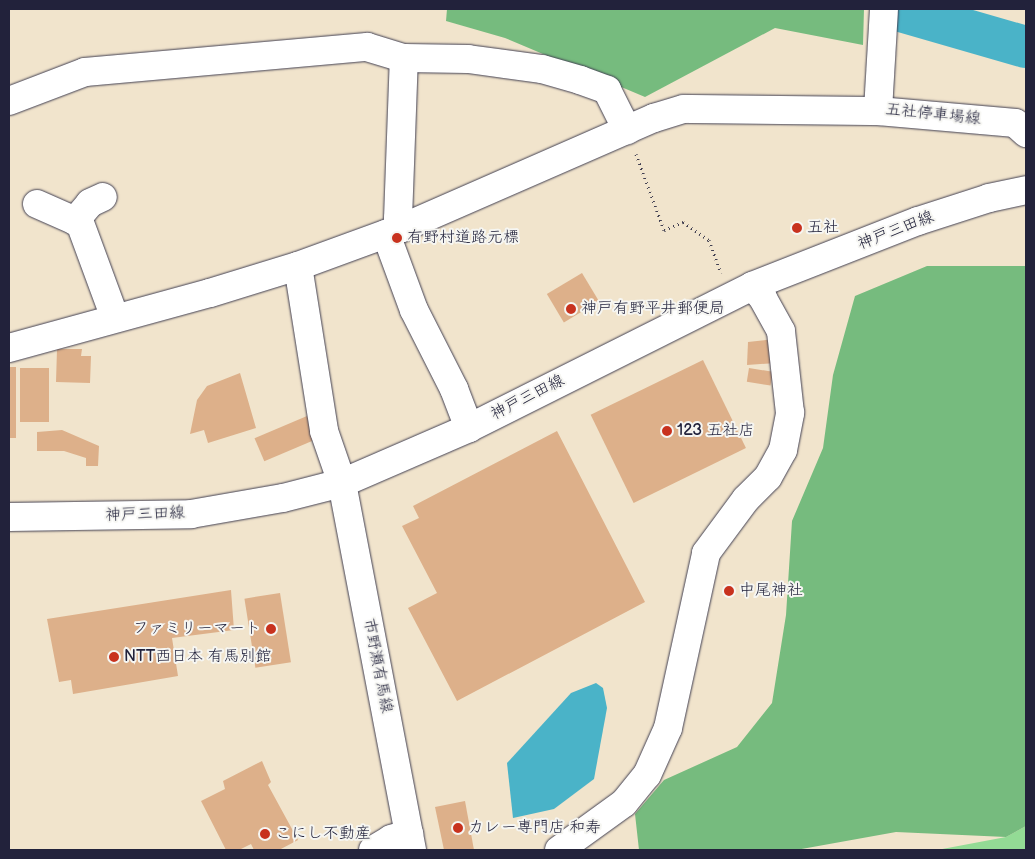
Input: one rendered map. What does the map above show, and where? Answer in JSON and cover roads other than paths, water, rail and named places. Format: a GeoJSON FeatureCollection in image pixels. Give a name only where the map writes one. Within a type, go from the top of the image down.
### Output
{"type":"FeatureCollection","features":[{"type":"Feature","properties":{"kind":"street","name":"五社停車場線"},"geometry":{"type":"LineString","coordinates":[[884,9],[884,45],[878,111],[1015,123],[1026,133]]}},
{"type":"Feature","properties":{"kind":"street"},"geometry":{"type":"LineString","coordinates":[[9,101],[85,72],[367,47],[404,58],[477,61],[542,69],[580,80],[607,90],[627,130]]}},
{"type":"Feature","properties":{"kind":"street"},"geometry":{"type":"LineString","coordinates":[[404,58],[398,219],[394,231],[414,310],[454,389],[469,428]]}},
{"type":"Feature","properties":{"kind":"street"},"geometry":{"type":"LineString","coordinates":[[9,348],[210,294],[298,266],[394,231],[627,130],[684,109],[878,111]]}},
{"type":"Feature","properties":{"kind":"street","name":"神戸三田線"},"geometry":{"type":"LineString","coordinates":[[9,517],[191,514],[274,500],[342,482],[469,428],[740,292],[918,221],[989,198],[1026,190]]}},
{"type":"Feature","properties":{"kind":"street"},"geometry":{"type":"LineString","coordinates":[[75,221],[90,203],[103,197]]}},
{"type":"Feature","properties":{"kind":"street"},"geometry":{"type":"LineString","coordinates":[[37,204],[80,223],[115,318]]}},
{"type":"Feature","properties":{"kind":"street","name":"市野瀬有馬線"},"geometry":{"type":"LineString","coordinates":[[298,266],[324,431],[342,482],[410,842]]}},
{"type":"Feature","properties":{"kind":"street"},"geometry":{"type":"LineString","coordinates":[[559,850],[624,804],[647,775],[668,728],[706,553],[746,499],[768,477],[782,450],[790,413],[781,331],[763,298],[740,292]]}},
{"type":"Feature","properties":{"kind":"street"},"geometry":{"type":"LineString","coordinates":[[373,850],[390,839],[410,842]]}},
{"type":"Feature","properties":{"kind":"water"},"geometry":{"type":"Polygon","coordinates":[[[596,683],[603,688],[607,708],[594,779],[554,809],[513,818],[507,763],[571,693],[596,683]]]}},
{"type":"Feature","properties":{"kind":"waterway"},"geometry":{"type":"LineString","coordinates":[[894,9],[1026,47]]}},
{"type":"Feature","properties":{"kind":"place","name":"五社"},"geometry":{"type":"Point","coordinates":[797,228]}},
{"type":"Feature","properties":{"kind":"place","name":"有野村道路元標"},"geometry":{"type":"Point","coordinates":[397,238]}},
{"type":"Feature","properties":{"kind":"place","name":"神戸有野平井郵便局"},"geometry":{"type":"Point","coordinates":[571,309]}},
{"type":"Feature","properties":{"kind":"place","name":"123 五社店"},"geometry":{"type":"Point","coordinates":[667,431]}},
{"type":"Feature","properties":{"kind":"place","name":"中尾神社"},"geometry":{"type":"Point","coordinates":[729,591]}},
{"type":"Feature","properties":{"kind":"place","name":"ファミリーマート"},"geometry":{"type":"Point","coordinates":[271,629]}},
{"type":"Feature","properties":{"kind":"place","name":"NTT西日本 有馬別館"},"geometry":{"type":"Point","coordinates":[114,657]}},
{"type":"Feature","properties":{"kind":"place","name":"カレー専門店 和寿"},"geometry":{"type":"Point","coordinates":[458,828]}},
{"type":"Feature","properties":{"kind":"place","name":"こにし不動産"},"geometry":{"type":"Point","coordinates":[265,834]}}]}
